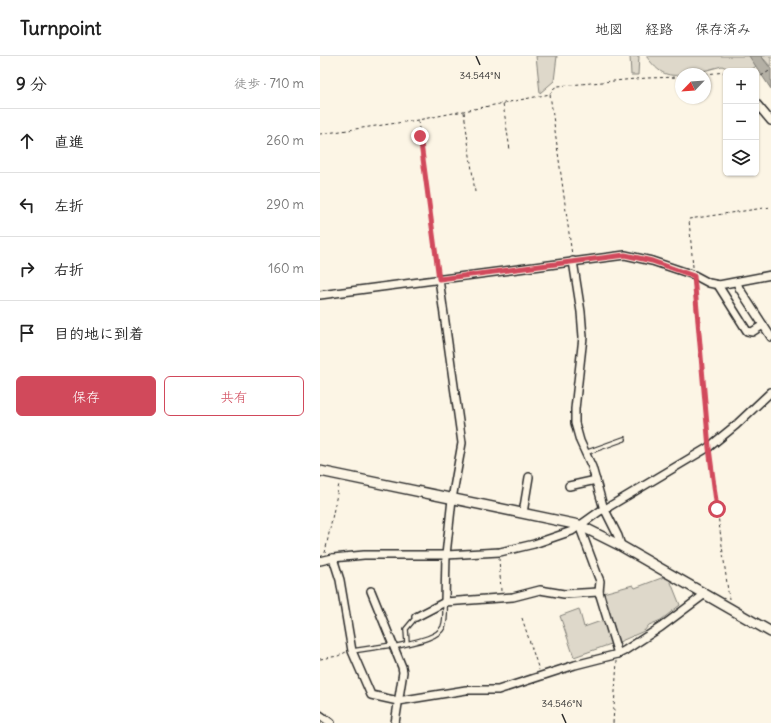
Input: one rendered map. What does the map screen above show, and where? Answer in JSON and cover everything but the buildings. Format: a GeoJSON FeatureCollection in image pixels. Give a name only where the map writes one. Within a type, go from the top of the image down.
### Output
{"type":"FeatureCollection","features":[{"type":"Feature","properties":{"kind":"street"},"geometry":{"type":"LineString","coordinates":[[757,104],[771,121]]}},
{"type":"Feature","properties":{"kind":"street"},"geometry":{"type":"LineString","coordinates":[[320,295],[625,255],[631,255],[718,285],[771,276]]}},
{"type":"Feature","properties":{"kind":"street"},"geometry":{"type":"LineString","coordinates":[[573,261],[582,312],[583,336],[575,417],[578,436],[592,466],[605,509],[618,536],[621,546]]}},
{"type":"Feature","properties":{"kind":"street"},"geometry":{"type":"LineString","coordinates":[[439,279],[462,443],[452,499],[446,555],[445,602]]}},
{"type":"Feature","properties":{"kind":"street"},"geometry":{"type":"LineString","coordinates":[[737,282],[739,288],[771,337]]}},
{"type":"Feature","properties":{"kind":"street"},"geometry":{"type":"LineString","coordinates":[[718,285],[747,331],[752,332],[763,324]]}},
{"type":"Feature","properties":{"kind":"street"},"geometry":{"type":"LineString","coordinates":[[705,594],[661,627],[617,654],[575,665],[498,690],[466,690],[398,701],[370,694],[352,650],[340,580],[326,559],[364,555],[446,555],[498,552],[534,544],[572,531],[600,510],[605,509],[709,448],[771,392]]}},
{"type":"Feature","properties":{"kind":"street"},"geometry":{"type":"LineString","coordinates":[[320,472],[579,525],[621,546],[771,632]]}},
{"type":"Feature","properties":{"kind":"street"},"geometry":{"type":"LineString","coordinates":[[523,513],[530,477]]}},
{"type":"Feature","properties":{"kind":"street"},"geometry":{"type":"LineString","coordinates":[[569,486],[596,480]]}},
{"type":"Feature","properties":{"kind":"street"},"geometry":{"type":"LineString","coordinates":[[579,525],[600,581],[599,592],[617,654]]}},
{"type":"Feature","properties":{"kind":"street"},"geometry":{"type":"LineString","coordinates":[[416,618],[445,602],[513,597],[540,590],[564,594],[599,592]]}},
{"type":"Feature","properties":{"kind":"street"},"geometry":{"type":"LineString","coordinates":[[371,591],[403,672],[394,723]]}},
{"type":"Feature","properties":{"kind":"street"},"geometry":{"type":"LineString","coordinates":[[320,715],[330,723]]}},
{"type":"Feature","properties":{"kind":"lane"},"geometry":{"type":"LineString","coordinates":[[586,453],[624,439]]}},
{"type":"Feature","properties":{"kind":"lane"},"geometry":{"type":"LineString","coordinates":[[352,650],[407,644],[426,639],[441,630],[444,622],[445,602]]}},
{"type":"Feature","properties":{"kind":"lane"},"geometry":{"type":"LineString","coordinates":[[407,644],[406,629],[416,618]]}},
{"type":"Feature","properties":{"kind":"path"},"geometry":{"type":"LineString","coordinates":[[759,77],[771,70]]}},
{"type":"Feature","properties":{"kind":"path"},"geometry":{"type":"LineString","coordinates":[[711,73],[723,72]]}},
{"type":"Feature","properties":{"kind":"path"},"geometry":{"type":"LineString","coordinates":[[573,261],[550,94],[554,88],[558,86],[647,78],[675,77]]}},
{"type":"Feature","properties":{"kind":"path"},"geometry":{"type":"LineString","coordinates":[[320,134],[418,120],[550,94]]}},
{"type":"Feature","properties":{"kind":"path"},"geometry":{"type":"LineString","coordinates":[[503,104],[510,150]]}},
{"type":"Feature","properties":{"kind":"path"},"geometry":{"type":"LineString","coordinates":[[464,111],[475,192]]}},
{"type":"Feature","properties":{"kind":"path"},"geometry":{"type":"LineString","coordinates":[[418,120],[439,279]]}},
{"type":"Feature","properties":{"kind":"path"},"geometry":{"type":"LineString","coordinates":[[730,608],[709,448],[689,219],[771,207]]}},
{"type":"Feature","properties":{"kind":"path"},"geometry":{"type":"LineString","coordinates":[[326,559],[325,553],[340,476]]}},
{"type":"Feature","properties":{"kind":"path"},"geometry":{"type":"LineString","coordinates":[[498,552],[501,597]]}},
{"type":"Feature","properties":{"kind":"path"},"geometry":{"type":"LineString","coordinates":[[522,618],[542,676]]}},
{"type":"Feature","properties":{"kind":"path"},"geometry":{"type":"LineString","coordinates":[[320,659],[338,656],[352,650]]}},
{"type":"Feature","properties":{"kind":"path"},"geometry":{"type":"LineString","coordinates":[[613,723],[617,654]]}},
{"type":"Feature","properties":{"kind":"shaded area"},"geometry":{"type":"Polygon","coordinates":[[[536,56],[557,56],[554,81],[540,93],[536,56]]]}},
{"type":"Feature","properties":{"kind":"shaded area"},"geometry":{"type":"Polygon","coordinates":[[[630,56],[639,56],[638,75],[631,75],[630,56]]]}},
{"type":"Feature","properties":{"kind":"shaded area"},"geometry":{"type":"Polygon","coordinates":[[[646,56],[771,56],[771,67],[762,57],[754,68],[727,68],[722,66],[711,69],[675,68],[675,75],[665,74],[646,56]]]}},
{"type":"Feature","properties":{"kind":"shaded area"},"geometry":{"type":"Polygon","coordinates":[[[749,56],[761,56],[771,69],[771,89],[759,71],[759,68],[757,68],[749,56]]]}},
{"type":"Feature","properties":{"kind":"shaded area"},"geometry":{"type":"Polygon","coordinates":[[[664,577],[670,580],[680,605],[661,620],[649,625],[644,631],[619,642],[603,593],[633,585],[635,588],[664,577]]]}},
{"type":"Feature","properties":{"kind":"shaded area"},"geometry":{"type":"Polygon","coordinates":[[[579,609],[584,627],[604,620],[611,644],[574,657],[560,616],[579,609]]]}},
{"type":"Feature","properties":{"kind":"route"},"geometry":{"type":"LineString","coordinates":[[420,136],[439,279],[625,255],[631,255],[652,261],[694,276],[709,448],[717,509]]}}]}
